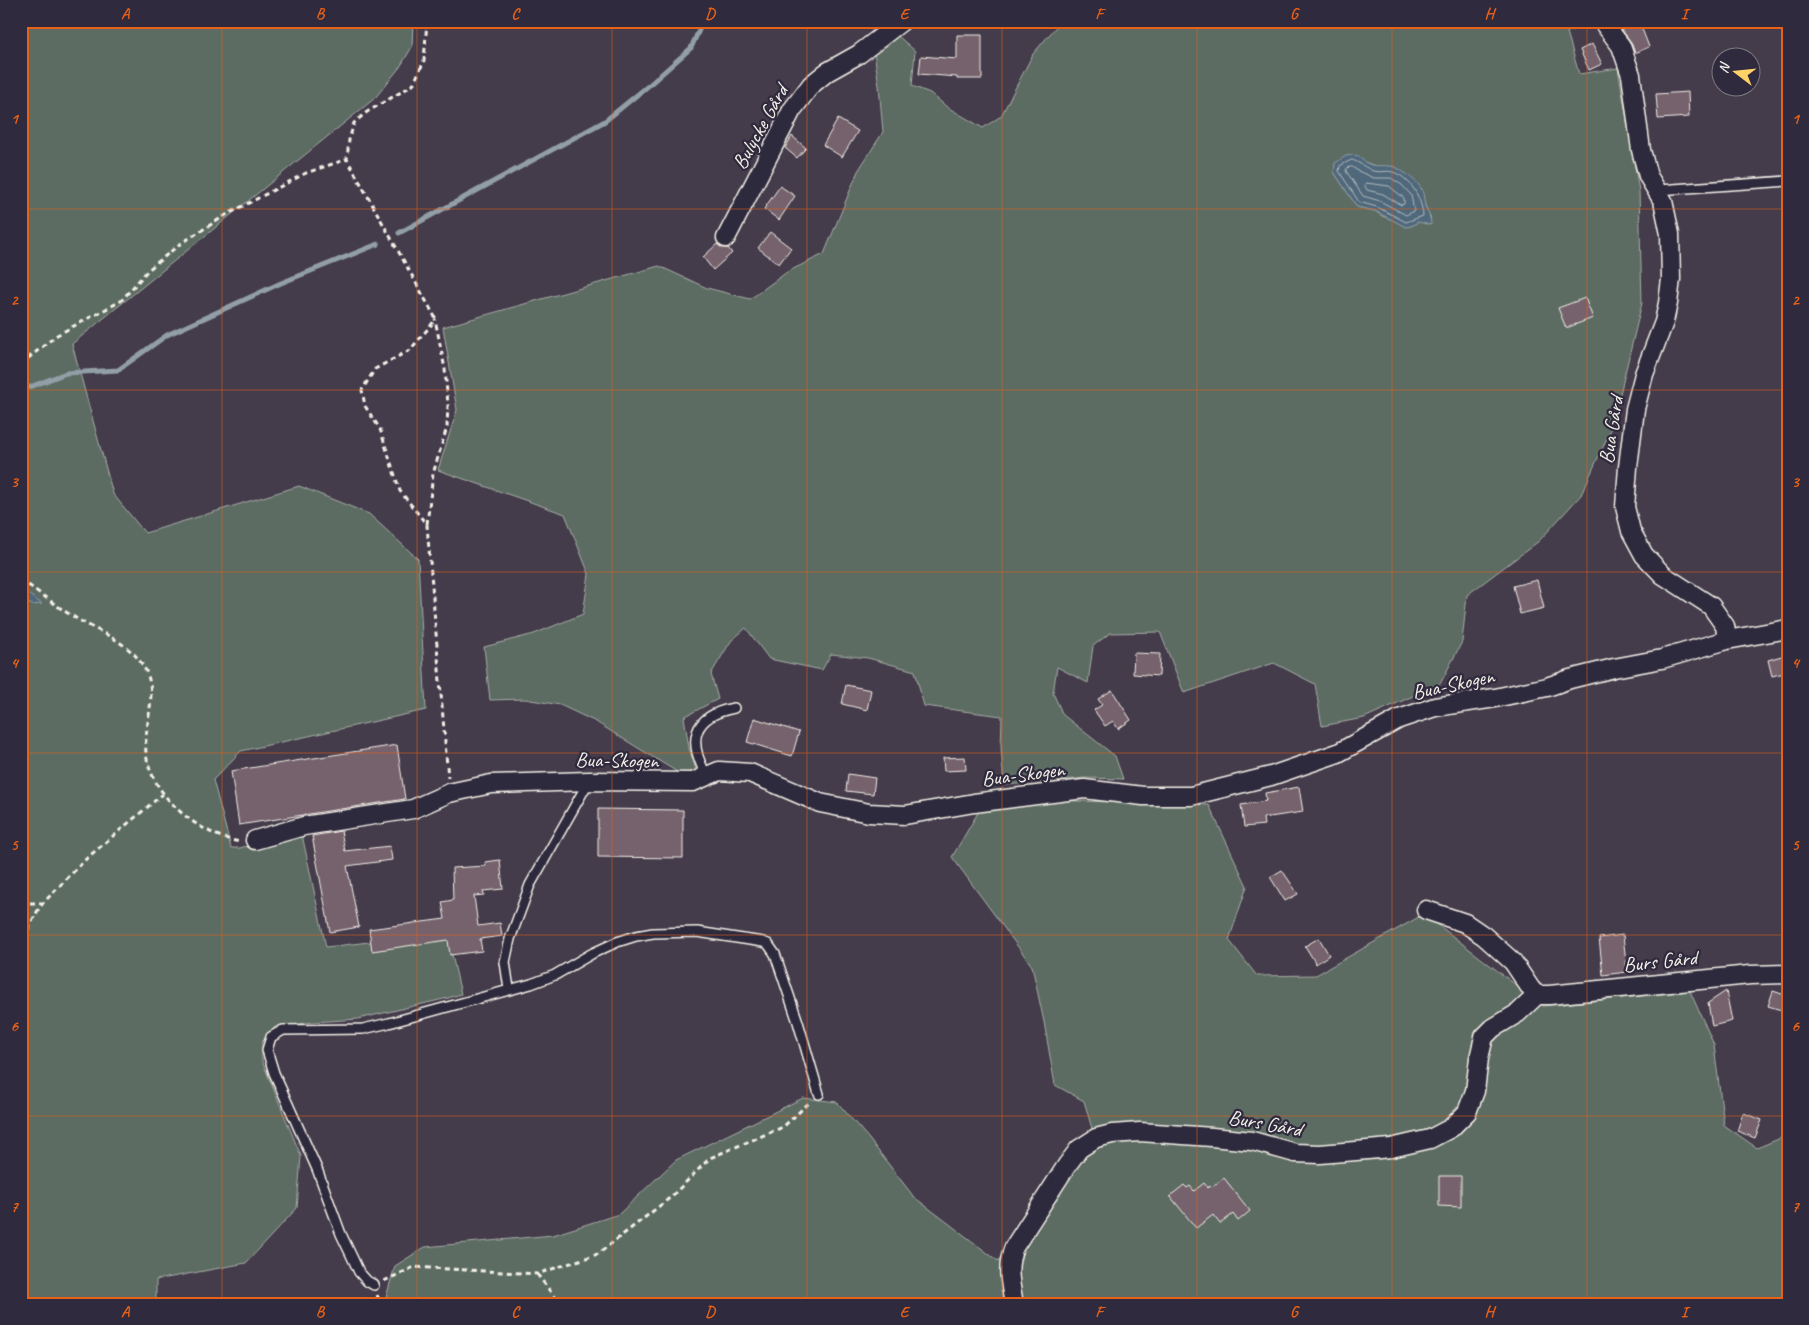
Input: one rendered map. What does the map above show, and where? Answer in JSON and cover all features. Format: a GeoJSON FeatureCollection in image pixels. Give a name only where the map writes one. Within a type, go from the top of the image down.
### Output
{"type":"FeatureCollection","features":[{"type":"Feature","properties":{"kind":"street","name":"Bulycke Gård"},"geometry":{"type":"LineString","coordinates":[[726,238],[749,196],[771,149],[801,96],[811,84],[827,72],[859,54],[902,21]]}},
{"type":"Feature","properties":{"kind":"street","name":"Bua Gård"},"geometry":{"type":"LineString","coordinates":[[1602,21],[1621,46],[1631,74],[1641,150],[1648,176],[1658,190],[1662,201],[1670,234],[1671,279],[1669,295],[1664,322],[1644,374],[1635,409],[1625,507],[1631,530],[1644,555],[1663,575],[1711,606],[1725,626],[1728,640]]}},
{"type":"Feature","properties":{"kind":"street","name":"Bua-Skogen"},"geometry":{"type":"LineString","coordinates":[[255,840],[304,826],[413,809],[449,794],[491,784],[589,781],[693,782],[720,771],[750,773],[820,802],[869,813],[905,816],[974,803],[1084,789],[1143,796],[1191,796],[1271,776],[1338,753],[1399,719],[1435,707],[1495,698],[1547,687],[1579,677],[1662,659],[1728,640],[1788,629]]}},
{"type":"Feature","properties":{"kind":"street"},"geometry":{"type":"LineString","coordinates":[[1426,910],[1465,923],[1484,936],[1513,962],[1537,995]]}},
{"type":"Feature","properties":{"kind":"street","name":"Burs Gård"},"geometry":{"type":"LineString","coordinates":[[1014,1304],[1009,1276],[1009,1260],[1014,1247],[1079,1149],[1096,1138],[1112,1134],[1140,1132],[1212,1136],[1252,1141],[1296,1153],[1320,1154],[1391,1148],[1430,1139],[1451,1128],[1466,1112],[1475,1092],[1479,1058],[1484,1037],[1493,1028],[1518,1014],[1537,995],[1750,975],[1788,974]]}},
{"type":"Feature","properties":{"kind":"lane"},"geometry":{"type":"LineString","coordinates":[[1658,190],[1788,181]]}},
{"type":"Feature","properties":{"kind":"lane"},"geometry":{"type":"LineString","coordinates":[[707,776],[700,764],[695,748],[695,738],[700,725],[719,711],[734,708]]}},
{"type":"Feature","properties":{"kind":"lane"},"geometry":{"type":"LineString","coordinates":[[509,989],[505,962],[510,939],[530,885],[589,781]]}},
{"type":"Feature","properties":{"kind":"lane"},"geometry":{"type":"LineString","coordinates":[[374,1285],[366,1281],[352,1257],[317,1169],[274,1073],[268,1050],[271,1037],[283,1030],[346,1030],[377,1026],[531,984],[555,975],[617,942],[636,936],[653,933],[697,932],[768,944],[775,954],[798,1022],[819,1094]]}},
{"type":"Feature","properties":{"kind":"path"},"geometry":{"type":"LineString","coordinates":[[427,21],[424,61],[413,85],[367,112],[354,123],[349,140],[347,160],[435,317],[445,369],[448,405],[447,426],[434,474],[427,525],[449,794]]}},
{"type":"Feature","properties":{"kind":"path"},"geometry":{"type":"LineString","coordinates":[[21,364],[57,336],[121,300],[148,270],[180,244],[226,215],[306,173],[347,160]]}},
{"type":"Feature","properties":{"kind":"path"},"geometry":{"type":"LineString","coordinates":[[427,525],[400,491],[380,429],[365,406],[362,390],[375,369],[410,350],[432,324],[435,317]]}},
{"type":"Feature","properties":{"kind":"path"},"geometry":{"type":"LineString","coordinates":[[21,580],[73,617],[121,642],[133,651],[144,666],[151,692],[146,753],[150,771],[163,794],[177,810],[206,830],[230,840],[241,842],[255,840]]}},
{"type":"Feature","properties":{"kind":"path"},"geometry":{"type":"LineString","coordinates":[[21,946],[35,915],[44,904],[88,857],[163,794]]}},
{"type":"Feature","properties":{"kind":"path"},"geometry":{"type":"LineString","coordinates":[[21,903],[44,904]]}},
{"type":"Feature","properties":{"kind":"path"},"geometry":{"type":"LineString","coordinates":[[374,1285],[414,1267],[537,1274],[598,1254],[671,1197],[710,1158],[783,1127],[819,1094]]}},
{"type":"Feature","properties":{"kind":"path"},"geometry":{"type":"LineString","coordinates":[[537,1274],[560,1304]]}},
{"type":"Feature","properties":{"kind":"green space"},"geometry":{"type":"Polygon","coordinates":[[[21,21],[413,21],[412,47],[400,67],[375,98],[72,344],[113,494],[145,533],[299,486],[369,514],[418,559],[426,710],[241,751],[213,780],[231,848],[240,848],[301,830],[326,947],[447,933],[461,994],[358,1019],[275,1027],[262,1042],[262,1061],[301,1156],[297,1208],[246,1263],[156,1280],[156,1304],[49,1304],[42,1301],[41,1304],[21,1304],[21,21]]]}},
{"type":"Feature","properties":{"kind":"green space"},"geometry":{"type":"Polygon","coordinates":[[[1061,21],[1587,21],[1588,25],[1567,32],[1579,74],[1618,68],[1639,191],[1642,303],[1612,427],[1581,495],[1539,541],[1467,595],[1462,642],[1440,684],[1364,718],[1322,726],[1315,684],[1274,663],[1184,693],[1160,632],[1110,633],[1093,646],[1088,683],[1057,667],[1053,693],[1063,715],[1115,756],[1123,779],[1086,778],[1004,785],[1001,747],[1002,716],[924,706],[915,671],[868,658],[831,654],[822,670],[769,659],[746,628],[731,641],[711,674],[718,699],[684,717],[689,748],[696,770],[682,775],[596,722],[560,705],[525,699],[490,700],[484,647],[534,634],[583,614],[589,574],[565,514],[438,470],[457,410],[443,327],[659,266],[707,288],[750,299],[787,272],[824,254],[858,171],[883,132],[874,52],[898,36],[915,51],[912,86],[930,93],[947,107],[983,128],[1001,116],[1033,54],[1061,21]],[[1359,156],[1334,172],[1357,207],[1375,211],[1382,216],[1411,226],[1431,219],[1423,201],[1422,189],[1409,177],[1395,167],[1378,167],[1362,161],[1359,156]]]}},
{"type":"Feature","properties":{"kind":"green space"},"geometry":{"type":"Polygon","coordinates":[[[1046,800],[1209,805],[1247,886],[1229,940],[1257,976],[1316,975],[1424,914],[1543,1006],[1690,991],[1714,1045],[1724,1125],[1757,1148],[1788,1135],[1788,1304],[384,1304],[395,1266],[425,1247],[553,1235],[619,1214],[676,1160],[803,1098],[837,1102],[869,1139],[914,1197],[998,1261],[1078,1144],[1093,1132],[1084,1101],[1055,1085],[1032,966],[952,857],[979,811],[1046,800]]]}},
{"type":"Feature","properties":{"kind":"water"},"geometry":{"type":"Polygon","coordinates":[[[1346,156],[1359,156],[1363,161],[1372,165],[1395,167],[1414,180],[1422,190],[1431,225],[1418,222],[1406,227],[1375,211],[1357,207],[1334,172],[1335,163],[1346,156]]]}},
{"type":"Feature","properties":{"kind":"water"},"geometry":{"type":"Polygon","coordinates":[[[21,589],[42,604],[32,605],[21,599],[21,589]]]}},
{"type":"Feature","properties":{"kind":"building"},"geometry":{"type":"Polygon","coordinates":[[[1618,21],[1639,21],[1649,47],[1635,53],[1631,42],[1621,29],[1618,21]]]}},
{"type":"Feature","properties":{"kind":"building"},"geometry":{"type":"Polygon","coordinates":[[[957,35],[982,35],[982,79],[957,79],[957,77],[919,74],[921,56],[957,59],[957,35]]]}},
{"type":"Feature","properties":{"kind":"building"},"geometry":{"type":"Polygon","coordinates":[[[1592,44],[1602,64],[1589,70],[1580,50],[1592,44]]]}},
{"type":"Feature","properties":{"kind":"building"},"geometry":{"type":"Polygon","coordinates":[[[1688,92],[1689,117],[1658,119],[1656,94],[1688,92]]]}},
{"type":"Feature","properties":{"kind":"building"},"geometry":{"type":"Polygon","coordinates":[[[838,119],[858,131],[842,157],[823,145],[838,119]]]}},
{"type":"Feature","properties":{"kind":"building"},"geometry":{"type":"Polygon","coordinates":[[[792,136],[806,148],[797,158],[785,148],[792,136]]]}},
{"type":"Feature","properties":{"kind":"building"},"geometry":{"type":"Polygon","coordinates":[[[780,186],[795,196],[779,220],[764,209],[780,186]]]}},
{"type":"Feature","properties":{"kind":"building"},"geometry":{"type":"Polygon","coordinates":[[[770,232],[791,248],[779,264],[758,248],[770,232]]]}},
{"type":"Feature","properties":{"kind":"building"},"geometry":{"type":"Polygon","coordinates":[[[717,244],[722,248],[728,248],[732,253],[713,270],[703,257],[717,244]]]}},
{"type":"Feature","properties":{"kind":"building"},"geometry":{"type":"Polygon","coordinates":[[[1585,298],[1593,318],[1566,328],[1558,308],[1585,298]]]}},
{"type":"Feature","properties":{"kind":"building"},"geometry":{"type":"Polygon","coordinates":[[[1537,580],[1544,608],[1520,614],[1513,586],[1537,580]]]}},
{"type":"Feature","properties":{"kind":"building"},"geometry":{"type":"Polygon","coordinates":[[[1134,653],[1160,654],[1159,676],[1133,674],[1134,653]]]}},
{"type":"Feature","properties":{"kind":"building"},"geometry":{"type":"Polygon","coordinates":[[[1788,654],[1788,672],[1772,676],[1768,660],[1788,654]]]}},
{"type":"Feature","properties":{"kind":"building"},"geometry":{"type":"Polygon","coordinates":[[[846,685],[871,690],[867,710],[842,704],[846,685]]]}},
{"type":"Feature","properties":{"kind":"building"},"geometry":{"type":"Polygon","coordinates":[[[1112,690],[1131,720],[1118,729],[1113,721],[1105,726],[1094,710],[1102,705],[1098,699],[1112,690]]]}},
{"type":"Feature","properties":{"kind":"building"},"geometry":{"type":"Polygon","coordinates":[[[754,718],[799,732],[792,756],[747,742],[754,718]]]}},
{"type":"Feature","properties":{"kind":"building"},"geometry":{"type":"Polygon","coordinates":[[[397,745],[405,799],[239,825],[231,771],[397,745]]]}},
{"type":"Feature","properties":{"kind":"building"},"geometry":{"type":"Polygon","coordinates":[[[965,757],[966,770],[944,771],[943,758],[965,757]]]}},
{"type":"Feature","properties":{"kind":"building"},"geometry":{"type":"Polygon","coordinates":[[[848,774],[875,778],[873,794],[846,791],[848,774]]]}},
{"type":"Feature","properties":{"kind":"building"},"geometry":{"type":"Polygon","coordinates":[[[1299,787],[1303,812],[1263,818],[1264,825],[1244,827],[1241,805],[1266,801],[1265,793],[1299,787]]]}},
{"type":"Feature","properties":{"kind":"building"},"geometry":{"type":"Polygon","coordinates":[[[598,809],[683,810],[683,858],[598,857],[598,809]]]}},
{"type":"Feature","properties":{"kind":"building"},"geometry":{"type":"Polygon","coordinates":[[[341,831],[345,851],[390,846],[392,860],[347,866],[359,927],[330,932],[312,836],[341,831]]]}},
{"type":"Feature","properties":{"kind":"building"},"geometry":{"type":"Polygon","coordinates":[[[500,860],[503,889],[483,891],[484,895],[474,896],[478,926],[500,923],[502,936],[480,939],[482,951],[450,955],[448,940],[372,951],[369,929],[445,919],[442,902],[453,900],[452,868],[486,866],[485,862],[500,860]]]}},
{"type":"Feature","properties":{"kind":"building"},"geometry":{"type":"Polygon","coordinates":[[[1282,870],[1298,894],[1285,901],[1270,877],[1282,870]]]}},
{"type":"Feature","properties":{"kind":"building"},"geometry":{"type":"Polygon","coordinates":[[[1623,935],[1627,972],[1603,975],[1599,938],[1623,935]]]}},
{"type":"Feature","properties":{"kind":"building"},"geometry":{"type":"Polygon","coordinates":[[[1319,938],[1329,955],[1316,964],[1305,946],[1319,938]]]}},
{"type":"Feature","properties":{"kind":"building"},"geometry":{"type":"Polygon","coordinates":[[[1726,991],[1732,1021],[1712,1026],[1708,1003],[1726,991]]]}},
{"type":"Feature","properties":{"kind":"building"},"geometry":{"type":"Polygon","coordinates":[[[1773,991],[1788,996],[1788,1012],[1768,1006],[1773,991]]]}},
{"type":"Feature","properties":{"kind":"building"},"geometry":{"type":"Polygon","coordinates":[[[1743,1113],[1762,1120],[1755,1138],[1737,1131],[1743,1113]]]}},
{"type":"Feature","properties":{"kind":"building"},"geometry":{"type":"Polygon","coordinates":[[[1439,1176],[1461,1176],[1461,1207],[1439,1206],[1439,1176]]]}},
{"type":"Feature","properties":{"kind":"building"},"geometry":{"type":"Polygon","coordinates":[[[1224,1178],[1250,1211],[1238,1221],[1233,1214],[1220,1224],[1213,1215],[1196,1228],[1170,1196],[1184,1185],[1187,1188],[1190,1186],[1194,1191],[1204,1183],[1208,1188],[1210,1185],[1212,1187],[1224,1178]]]}},
{"type":"Feature","properties":{"kind":"waterway"},"geometry":{"type":"LineString","coordinates":[[399,233],[605,121],[691,48],[703,21]]}},
{"type":"Feature","properties":{"kind":"waterway"},"geometry":{"type":"LineString","coordinates":[[21,384],[25,389],[66,373],[118,370],[167,335],[281,283],[378,244]]}}]}
